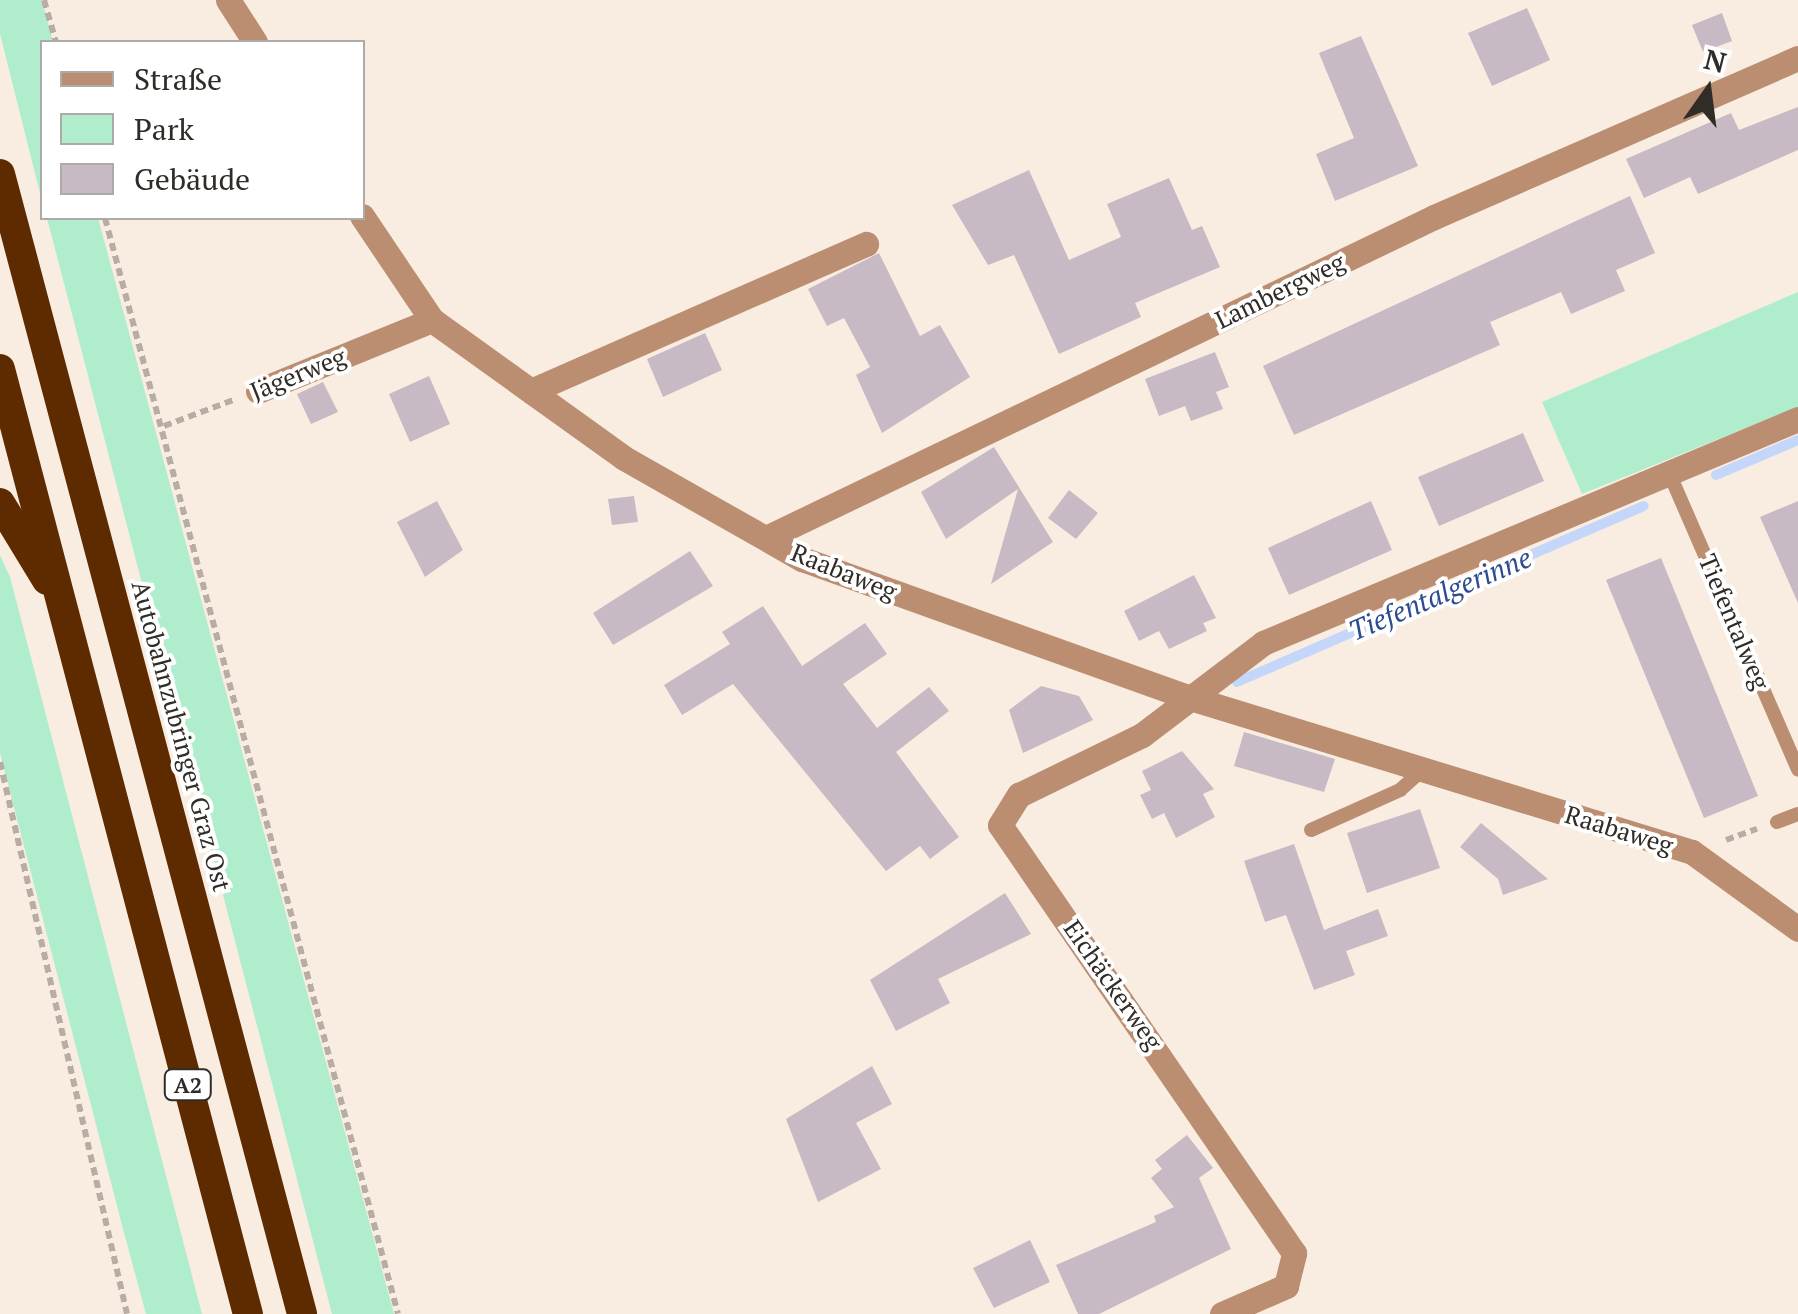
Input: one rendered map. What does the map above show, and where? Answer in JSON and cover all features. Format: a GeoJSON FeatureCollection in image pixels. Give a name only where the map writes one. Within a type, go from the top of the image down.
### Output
{"type":"FeatureCollection","features":[{"type":"Feature","properties":{"kind":"highway","name":"Autobahnzubringer Graz Ost"},"geometry":{"type":"LineString","coordinates":[[0,174],[302,1314]]}},
{"type":"Feature","properties":{"kind":"highway","name":"A2"},"geometry":{"type":"LineString","coordinates":[[0,369],[248,1314]]}},
{"type":"Feature","properties":{"kind":"highway"},"geometry":{"type":"LineString","coordinates":[[0,503],[63,603]]}},
{"type":"Feature","properties":{"kind":"street"},"geometry":{"type":"LineString","coordinates":[[228,0],[253,40]]}},
{"type":"Feature","properties":{"kind":"street","name":"Lambergweg"},"geometry":{"type":"LineString","coordinates":[[768,537],[1434,216],[1798,58]]}},
{"type":"Feature","properties":{"kind":"street","name":"Raabaweg"},"geometry":{"type":"LineString","coordinates":[[365,220],[432,320],[624,458],[802,559],[1187,697],[1420,772],[1692,852],[1798,929]]}},
{"type":"Feature","properties":{"kind":"street"},"geometry":{"type":"LineString","coordinates":[[532,391],[866,244]]}},
{"type":"Feature","properties":{"kind":"street","name":"Jägerweg"},"geometry":{"type":"LineString","coordinates":[[258,390],[432,320]]}},
{"type":"Feature","properties":{"kind":"street"},"geometry":{"type":"LineString","coordinates":[[1187,697],[1263,643],[1798,419]]}},
{"type":"Feature","properties":{"kind":"street","name":"Eichäckerweg"},"geometry":{"type":"LineString","coordinates":[[1187,697],[1142,735],[1019,795],[1000,825],[1294,1253],[1286,1286],[1222,1314]]}},
{"type":"Feature","properties":{"kind":"lane","name":"Tiefentalweg"},"geometry":{"type":"LineString","coordinates":[[1670,475],[1798,769]]}},
{"type":"Feature","properties":{"kind":"lane"},"geometry":{"type":"LineString","coordinates":[[1311,830],[1400,790],[1420,772]]}},
{"type":"Feature","properties":{"kind":"lane"},"geometry":{"type":"LineString","coordinates":[[1777,822],[1798,814]]}},
{"type":"Feature","properties":{"kind":"path"},"geometry":{"type":"LineString","coordinates":[[44,0],[55,40]]}},
{"type":"Feature","properties":{"kind":"path"},"geometry":{"type":"LineString","coordinates":[[106,220],[164,426],[398,1314]]}},
{"type":"Feature","properties":{"kind":"path","name":"Jägerweg"},"geometry":{"type":"LineString","coordinates":[[164,426],[258,390]]}},
{"type":"Feature","properties":{"kind":"path"},"geometry":{"type":"LineString","coordinates":[[0,762],[127,1314]]}},
{"type":"Feature","properties":{"kind":"path"},"geometry":{"type":"LineString","coordinates":[[1692,852],[1777,822]]}},
{"type":"Feature","properties":{"kind":"green space"},"geometry":{"type":"Polygon","coordinates":[[[0,0],[42,0],[52,40],[40,40],[40,193],[0,34],[0,0]]]}},
{"type":"Feature","properties":{"kind":"green space"},"geometry":{"type":"Polygon","coordinates":[[[48,220],[99,220],[394,1314],[332,1314],[48,220]]]}},
{"type":"Feature","properties":{"kind":"green space"},"geometry":{"type":"Polygon","coordinates":[[[1798,292],[1798,407],[1582,494],[1542,402],[1798,292]]]}},
{"type":"Feature","properties":{"kind":"green space"},"geometry":{"type":"Polygon","coordinates":[[[0,555],[10,577],[202,1314],[146,1314],[123,1229],[0,753],[0,555]]]}},
{"type":"Feature","properties":{"kind":"building"},"geometry":{"type":"Polygon","coordinates":[[[1527,8],[1550,60],[1492,86],[1468,33],[1527,8]]]}},
{"type":"Feature","properties":{"kind":"building"},"geometry":{"type":"Polygon","coordinates":[[[1722,13],[1732,41],[1703,52],[1692,25],[1722,13]]]}},
{"type":"Feature","properties":{"kind":"building"},"geometry":{"type":"Polygon","coordinates":[[[1361,36],[1418,166],[1335,201],[1316,154],[1354,138],[1319,53],[1361,36]]]}},
{"type":"Feature","properties":{"kind":"building"},"geometry":{"type":"Polygon","coordinates":[[[1798,107],[1798,150],[1698,194],[1690,177],[1644,198],[1626,159],[1731,113],[1739,130],[1798,107]]]}},
{"type":"Feature","properties":{"kind":"building"},"geometry":{"type":"Polygon","coordinates":[[[1029,170],[1069,260],[1121,237],[1107,204],[1169,178],[1192,230],[1202,226],[1220,267],[1135,303],[1141,317],[1059,354],[1014,255],[988,265],[952,205],[1029,170]]]}},
{"type":"Feature","properties":{"kind":"building"},"geometry":{"type":"Polygon","coordinates":[[[1630,196],[1655,253],[1616,270],[1625,291],[1571,314],[1561,292],[1490,322],[1500,345],[1294,435],[1263,366],[1630,196]]]}},
{"type":"Feature","properties":{"kind":"building"},"geometry":{"type":"Polygon","coordinates":[[[879,253],[920,336],[940,325],[970,377],[882,433],[856,375],[870,367],[844,318],[827,326],[808,289],[879,253]]]}},
{"type":"Feature","properties":{"kind":"building"},"geometry":{"type":"Polygon","coordinates":[[[705,333],[722,370],[663,397],[647,359],[705,333]]]}},
{"type":"Feature","properties":{"kind":"building"},"geometry":{"type":"Polygon","coordinates":[[[1215,352],[1229,387],[1216,392],[1223,409],[1191,421],[1185,406],[1159,416],[1145,379],[1215,352]]]}},
{"type":"Feature","properties":{"kind":"building"},"geometry":{"type":"Polygon","coordinates":[[[429,376],[450,424],[410,442],[389,394],[429,376]]]}},
{"type":"Feature","properties":{"kind":"building"},"geometry":{"type":"Polygon","coordinates":[[[323,382],[338,412],[311,424],[297,394],[323,382]]]}},
{"type":"Feature","properties":{"kind":"building"},"geometry":{"type":"Polygon","coordinates":[[[1523,433],[1544,481],[1439,526],[1418,477],[1523,433]]]}},
{"type":"Feature","properties":{"kind":"building"},"geometry":{"type":"Polygon","coordinates":[[[994,447],[1053,542],[991,584],[1018,489],[946,539],[921,492],[994,447]]]}},
{"type":"Feature","properties":{"kind":"building"},"geometry":{"type":"Polygon","coordinates":[[[1069,490],[1098,513],[1076,539],[1048,518],[1069,490]]]}},
{"type":"Feature","properties":{"kind":"building"},"geometry":{"type":"Polygon","coordinates":[[[634,496],[638,522],[612,525],[608,499],[634,496]]]}},
{"type":"Feature","properties":{"kind":"building"},"geometry":{"type":"Polygon","coordinates":[[[437,501],[463,550],[425,577],[397,522],[437,501]]]}},
{"type":"Feature","properties":{"kind":"building"},"geometry":{"type":"Polygon","coordinates":[[[1371,501],[1392,550],[1289,595],[1268,548],[1371,501]]]}},
{"type":"Feature","properties":{"kind":"building"},"geometry":{"type":"Polygon","coordinates":[[[1798,501],[1798,603],[1760,517],[1798,501]]]}},
{"type":"Feature","properties":{"kind":"building"},"geometry":{"type":"Polygon","coordinates":[[[690,551],[713,586],[613,645],[593,613],[690,551]]]}},
{"type":"Feature","properties":{"kind":"building"},"geometry":{"type":"Polygon","coordinates":[[[1661,558],[1758,796],[1704,818],[1606,580],[1661,558]]]}},
{"type":"Feature","properties":{"kind":"building"},"geometry":{"type":"Polygon","coordinates":[[[1194,575],[1216,618],[1203,623],[1207,631],[1169,649],[1159,631],[1139,641],[1124,611],[1194,575]]]}},
{"type":"Feature","properties":{"kind":"building"},"geometry":{"type":"Polygon","coordinates":[[[763,606],[802,666],[865,623],[887,654],[843,684],[877,728],[929,687],[949,711],[896,752],[959,837],[930,859],[920,846],[886,871],[733,684],[682,715],[664,685],[730,644],[722,632],[763,606]]]}},
{"type":"Feature","properties":{"kind":"building"},"geometry":{"type":"Polygon","coordinates":[[[1041,686],[1079,696],[1093,720],[1023,753],[1009,710],[1041,686]]]}},
{"type":"Feature","properties":{"kind":"building"},"geometry":{"type":"Polygon","coordinates":[[[1244,732],[1335,759],[1324,792],[1234,766],[1244,732]]]}},
{"type":"Feature","properties":{"kind":"building"},"geometry":{"type":"Polygon","coordinates":[[[1182,751],[1214,789],[1203,794],[1215,817],[1176,838],[1164,813],[1152,819],[1140,795],[1151,790],[1142,771],[1182,751]]]}},
{"type":"Feature","properties":{"kind":"building"},"geometry":{"type":"Polygon","coordinates":[[[1420,809],[1440,868],[1367,893],[1347,833],[1420,809]]]}},
{"type":"Feature","properties":{"kind":"building"},"geometry":{"type":"Polygon","coordinates":[[[1481,823],[1548,879],[1503,895],[1498,879],[1460,847],[1481,823]]]}},
{"type":"Feature","properties":{"kind":"building"},"geometry":{"type":"Polygon","coordinates":[[[1294,844],[1324,930],[1378,909],[1388,936],[1346,951],[1355,975],[1314,990],[1286,915],[1265,922],[1244,861],[1294,844]]]}},
{"type":"Feature","properties":{"kind":"building"},"geometry":{"type":"Polygon","coordinates":[[[1005,893],[1031,934],[938,979],[950,1003],[896,1031],[870,980],[1005,893]]]}},
{"type":"Feature","properties":{"kind":"building"},"geometry":{"type":"Polygon","coordinates":[[[872,1066],[892,1104],[856,1123],[881,1169],[818,1202],[786,1119],[872,1066]]]}},
{"type":"Feature","properties":{"kind":"building"},"geometry":{"type":"Polygon","coordinates":[[[1187,1135],[1213,1168],[1199,1178],[1231,1249],[1099,1314],[1078,1314],[1056,1265],[1156,1222],[1154,1216],[1174,1207],[1151,1178],[1162,1169],[1155,1160],[1187,1135]]]}},
{"type":"Feature","properties":{"kind":"building"},"geometry":{"type":"Polygon","coordinates":[[[1030,1240],[1050,1282],[994,1308],[973,1268],[1030,1240]]]}},
{"type":"Feature","properties":{"kind":"waterway","name":"Tiefentalgerinne"},"geometry":{"type":"LineString","coordinates":[[1716,475],[1798,440]]}},
{"type":"Feature","properties":{"kind":"waterway","name":"Tiefentalgerinne"},"geometry":{"type":"LineString","coordinates":[[1237,682],[1644,506]]}}]}
